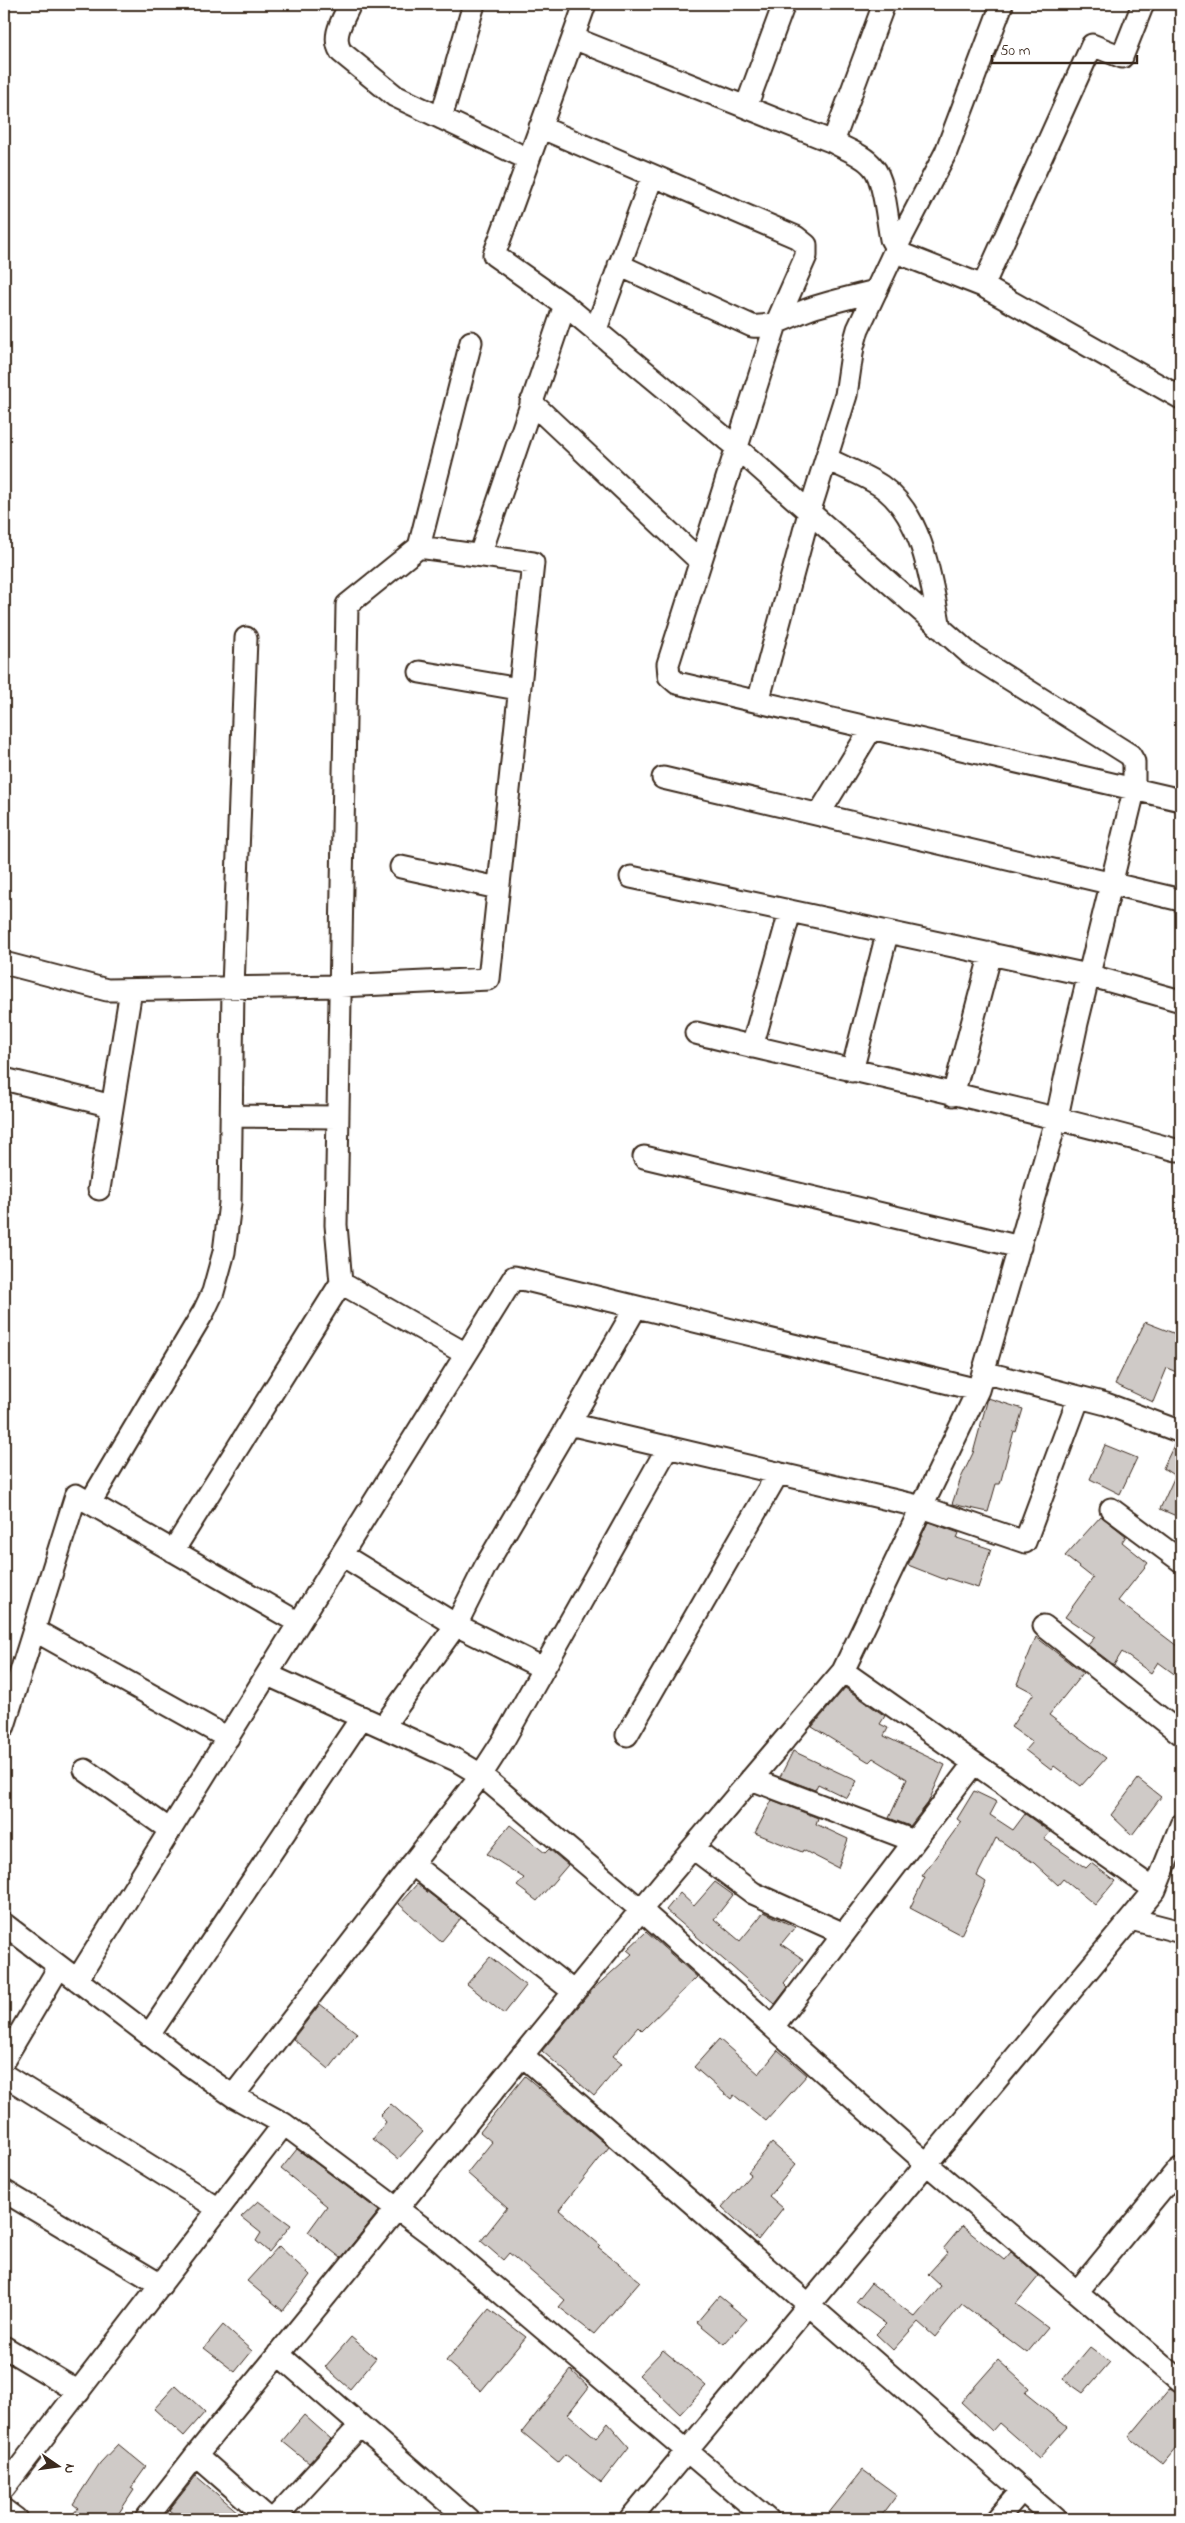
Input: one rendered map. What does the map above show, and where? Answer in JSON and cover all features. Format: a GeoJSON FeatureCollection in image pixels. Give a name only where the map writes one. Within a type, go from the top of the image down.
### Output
{"type":"FeatureCollection","features":[{"type":"Feature","properties":{"kind":"street"},"geometry":{"type":"LineString","coordinates":[[350,4],[336,36],[336,45],[341,52],[395,96],[528,159]]}},
{"type":"Feature","properties":{"kind":"street"},"geometry":{"type":"LineString","coordinates":[[441,118],[474,4]]}},
{"type":"Feature","properties":{"kind":"street"},"geometry":{"type":"LineString","coordinates":[[146,2519],[278,2354],[641,1910],[843,1672],[980,1381],[1057,1117],[1088,975],[1113,882],[1134,791],[1134,762],[1130,755],[978,660],[737,448],[596,329],[494,255],[584,4]]}},
{"type":"Feature","properties":{"kind":"street"},"geometry":{"type":"LineString","coordinates":[[746,107],[784,4]]}},
{"type":"Feature","properties":{"kind":"street"},"geometry":{"type":"LineString","coordinates":[[833,142],[884,4]]}},
{"type":"Feature","properties":{"kind":"street"},"geometry":{"type":"LineString","coordinates":[[758,702],[809,513],[846,395],[855,338],[896,248],[946,152],[1002,4]]}},
{"type":"Feature","properties":{"kind":"street"},"geometry":{"type":"LineString","coordinates":[[983,286],[1092,45],[1122,57],[1142,4]]}},
{"type":"Feature","properties":{"kind":"street"},"geometry":{"type":"LineString","coordinates":[[573,38],[833,142],[864,160],[873,166],[878,175],[891,239],[896,248],[904,255],[983,286],[1181,398]]}},
{"type":"Feature","properties":{"kind":"street"},"geometry":{"type":"LineString","coordinates":[[540,127],[652,177],[796,237],[806,245],[806,256],[776,324],[700,561],[668,664],[669,676],[677,683],[1134,791],[1181,800]]}},
{"type":"Feature","properties":{"kind":"street"},"geometry":{"type":"LineString","coordinates":[[596,329],[652,177]]}},
{"type":"Feature","properties":{"kind":"street"},"geometry":{"type":"LineString","coordinates":[[619,265],[752,326],[762,327],[776,324],[814,308],[876,291]]}},
{"type":"Feature","properties":{"kind":"street"},"geometry":{"type":"LineString","coordinates":[[480,556],[565,305]]}},
{"type":"Feature","properties":{"kind":"street"},"geometry":{"type":"LineString","coordinates":[[173,1550],[341,1283],[336,1225],[347,605],[419,547],[472,342]]}},
{"type":"Feature","properties":{"kind":"street"},"geometry":{"type":"LineString","coordinates":[[531,402],[700,561]]}},
{"type":"Feature","properties":{"kind":"street"},"geometry":{"type":"LineString","coordinates":[[827,459],[882,487],[903,510],[923,549],[940,628]]}},
{"type":"Feature","properties":{"kind":"street"},"geometry":{"type":"LineString","coordinates":[[4,963],[107,990],[340,986],[489,979],[533,563],[419,547]]}},
{"type":"Feature","properties":{"kind":"street"},"geometry":{"type":"LineString","coordinates":[[90,1503],[204,1311],[213,1292],[228,1230],[232,1116],[233,988],[246,638]]}},
{"type":"Feature","properties":{"kind":"street"},"geometry":{"type":"LineString","coordinates":[[420,672],[519,689]]}},
{"type":"Feature","properties":{"kind":"street"},"geometry":{"type":"LineString","coordinates":[[819,814],[871,729]]}},
{"type":"Feature","properties":{"kind":"street"},"geometry":{"type":"LineString","coordinates":[[663,778],[1113,882],[1181,900]]}},
{"type":"Feature","properties":{"kind":"street"},"geometry":{"type":"LineString","coordinates":[[401,868],[498,888]]}},
{"type":"Feature","properties":{"kind":"street"},"geometry":{"type":"LineString","coordinates":[[631,877],[888,934],[991,953],[1088,975],[1181,1001]]}},
{"type":"Feature","properties":{"kind":"street"},"geometry":{"type":"LineString","coordinates":[[752,1047],[790,912]]}},
{"type":"Feature","properties":{"kind":"street"},"geometry":{"type":"LineString","coordinates":[[852,1071],[888,934]]}},
{"type":"Feature","properties":{"kind":"street"},"geometry":{"type":"LineString","coordinates":[[953,1095],[991,953]]}},
{"type":"Feature","properties":{"kind":"street"},"geometry":{"type":"LineString","coordinates":[[99,1189],[131,990]]}},
{"type":"Feature","properties":{"kind":"street"},"geometry":{"type":"LineString","coordinates":[[696,1033],[953,1095],[1057,1117],[1181,1150]]}},
{"type":"Feature","properties":{"kind":"street"},"geometry":{"type":"LineString","coordinates":[[4,1079],[112,1106]]}},
{"type":"Feature","properties":{"kind":"street"},"geometry":{"type":"LineString","coordinates":[[232,1116],[338,1117]]}},
{"type":"Feature","properties":{"kind":"street"},"geometry":{"type":"LineString","coordinates":[[644,1157],[1020,1247]]}},
{"type":"Feature","properties":{"kind":"street"},"geometry":{"type":"LineString","coordinates":[[76,1980],[268,1675],[514,1277],[636,1307],[980,1381],[1079,1397],[1106,1404],[1181,1432]]}},
{"type":"Feature","properties":{"kind":"street"},"geometry":{"type":"LineString","coordinates":[[341,1283],[466,1354]]}},
{"type":"Feature","properties":{"kind":"street"},"geometry":{"type":"LineString","coordinates":[[383,1727],[456,1625],[485,1567],[636,1307]]}},
{"type":"Feature","properties":{"kind":"street"},"geometry":{"type":"LineString","coordinates":[[569,1424],[922,1507],[1025,1542],[1079,1397]]}},
{"type":"Feature","properties":{"kind":"street"},"geometry":{"type":"LineString","coordinates":[[233,2096],[481,1775],[668,1447]]}},
{"type":"Feature","properties":{"kind":"street"},"geometry":{"type":"LineString","coordinates":[[627,1735],[778,1473]]}},
{"type":"Feature","properties":{"kind":"street"},"geometry":{"type":"LineString","coordinates":[[4,1726],[76,1495],[299,1623]]}},
{"type":"Feature","properties":{"kind":"street"},"geometry":{"type":"LineString","coordinates":[[1111,1509],[1181,1561]]}},
{"type":"Feature","properties":{"kind":"street"},"geometry":{"type":"LineString","coordinates":[[342,1555],[456,1625],[543,1668]]}},
{"type":"Feature","properties":{"kind":"street"},"geometry":{"type":"LineString","coordinates":[[1044,1626],[1181,1734]]}},
{"type":"Feature","properties":{"kind":"street"},"geometry":{"type":"LineString","coordinates":[[34,1630],[228,1738]]}},
{"type":"Feature","properties":{"kind":"street"},"geometry":{"type":"LineString","coordinates":[[843,1672],[1155,1890]]}},
{"type":"Feature","properties":{"kind":"street"},"geometry":{"type":"LineString","coordinates":[[268,1675],[456,1760],[481,1775],[641,1910],[927,2164],[1181,2381]]}},
{"type":"Feature","properties":{"kind":"street"},"geometry":{"type":"LineString","coordinates":[[149,2035],[362,1717]]}},
{"type":"Feature","properties":{"kind":"street"},"geometry":{"type":"LineString","coordinates":[[773,2027],[974,1763]]}},
{"type":"Feature","properties":{"kind":"street"},"geometry":{"type":"LineString","coordinates":[[85,1770],[170,1830]]}},
{"type":"Feature","properties":{"kind":"street"},"geometry":{"type":"LineString","coordinates":[[752,1779],[914,1842]]}},
{"type":"Feature","properties":{"kind":"street"},"geometry":{"type":"LineString","coordinates":[[630,2519],[1155,1890],[1181,1825]]}},
{"type":"Feature","properties":{"kind":"street"},"geometry":{"type":"LineString","coordinates":[[693,1848],[753,1893],[844,1934]]}},
{"type":"Feature","properties":{"kind":"street"},"geometry":{"type":"LineString","coordinates":[[412,1864],[574,1992]]}},
{"type":"Feature","properties":{"kind":"street"},"geometry":{"type":"LineString","coordinates":[[1131,1919],[1181,1932]]}},
{"type":"Feature","properties":{"kind":"street"},"geometry":{"type":"LineString","coordinates":[[4,1924],[149,2035],[233,2096],[284,2124],[396,2210],[440,2241],[767,2519]]}},
{"type":"Feature","properties":{"kind":"street"},"geometry":{"type":"LineString","coordinates":[[4,2060],[59,1967]]}},
{"type":"Feature","properties":{"kind":"street"},"geometry":{"type":"LineString","coordinates":[[522,2056],[1055,2519]]}},
{"type":"Feature","properties":{"kind":"street"},"geometry":{"type":"LineString","coordinates":[[4,2075],[219,2209]]}},
{"type":"Feature","properties":{"kind":"street"},"geometry":{"type":"LineString","coordinates":[[4,2488],[284,2124]]}},
{"type":"Feature","properties":{"kind":"street"},"geometry":{"type":"LineString","coordinates":[[1077,2292],[1174,2174],[1181,2169]]}},
{"type":"Feature","properties":{"kind":"street"},"geometry":{"type":"LineString","coordinates":[[4,2191],[161,2285]]}},
{"type":"Feature","properties":{"kind":"street"},"geometry":{"type":"LineString","coordinates":[[4,2347],[79,2392]]}},
{"type":"Feature","properties":{"kind":"street"},"geometry":{"type":"LineString","coordinates":[[278,2354],[466,2518]]}},
{"type":"Feature","properties":{"kind":"street"},"geometry":{"type":"LineString","coordinates":[[274,2519],[360,2426]]}},
{"type":"Feature","properties":{"kind":"street"},"geometry":{"type":"LineString","coordinates":[[196,2455],[269,2519]]}},
{"type":"Feature","properties":{"kind":"street"},"geometry":{"type":"LineString","coordinates":[[998,2519],[1022,2490]]}},
{"type":"Feature","properties":{"kind":"street"},"geometry":{"type":"LineString","coordinates":[[4,2510],[16,2519]]}},
{"type":"Feature","properties":{"kind":"building"},"geometry":{"type":"Polygon","coordinates":[[[1145,1322],[1181,1336],[1181,1374],[1167,1368],[1153,1402],[1115,1384],[1145,1322]]]}},
{"type":"Feature","properties":{"kind":"building"},"geometry":{"type":"Polygon","coordinates":[[[988,1398],[1023,1409],[1016,1432],[1014,1431],[1000,1484],[996,1484],[988,1512],[952,1504],[961,1478],[973,1453],[988,1398]]]}},
{"type":"Feature","properties":{"kind":"building"},"geometry":{"type":"Polygon","coordinates":[[[1175,1443],[1181,1444],[1181,1518],[1160,1509],[1175,1476],[1163,1468],[1175,1443]]]}},
{"type":"Feature","properties":{"kind":"building"},"geometry":{"type":"Polygon","coordinates":[[[1105,1445],[1137,1458],[1120,1494],[1090,1479],[1105,1445]]]}},
{"type":"Feature","properties":{"kind":"building"},"geometry":{"type":"Polygon","coordinates":[[[1101,1516],[1126,1536],[1122,1542],[1148,1563],[1118,1601],[1181,1649],[1181,1679],[1158,1662],[1151,1673],[1122,1652],[1114,1665],[1088,1645],[1095,1637],[1065,1617],[1093,1578],[1065,1556],[1101,1516]]]}},
{"type":"Feature","properties":{"kind":"building"},"geometry":{"type":"Polygon","coordinates":[[[928,1522],[959,1533],[957,1538],[991,1549],[978,1588],[947,1578],[946,1580],[908,1565],[928,1522]]]}},
{"type":"Feature","properties":{"kind":"building"},"geometry":{"type":"Polygon","coordinates":[[[1036,1637],[1083,1673],[1049,1715],[1106,1758],[1081,1786],[1054,1766],[1051,1770],[1025,1750],[1032,1742],[1011,1727],[1034,1693],[1017,1684],[1036,1637]]]}},
{"type":"Feature","properties":{"kind":"building"},"geometry":{"type":"Polygon","coordinates":[[[845,1688],[885,1716],[880,1724],[888,1728],[884,1736],[945,1765],[928,1803],[910,1826],[889,1818],[907,1779],[873,1758],[869,1762],[812,1727],[845,1688]]]}},
{"type":"Feature","properties":{"kind":"building"},"geometry":{"type":"Polygon","coordinates":[[[793,1751],[857,1781],[847,1798],[818,1784],[815,1790],[780,1777],[793,1751]]]}},
{"type":"Feature","properties":{"kind":"building"},"geometry":{"type":"Polygon","coordinates":[[[1138,1779],[1161,1797],[1132,1835],[1111,1815],[1138,1779]]]}},
{"type":"Feature","properties":{"kind":"building"},"geometry":{"type":"Polygon","coordinates":[[[974,1791],[997,1802],[990,1815],[1013,1830],[1025,1814],[1050,1832],[1044,1839],[1086,1868],[1091,1863],[1115,1881],[1095,1905],[1063,1879],[1058,1885],[1034,1863],[996,1838],[977,1876],[986,1882],[961,1935],[910,1908],[925,1877],[922,1876],[961,1822],[957,1819],[974,1791]]]}},
{"type":"Feature","properties":{"kind":"building"},"geometry":{"type":"Polygon","coordinates":[[[772,1800],[818,1818],[816,1824],[848,1839],[838,1868],[803,1850],[802,1852],[755,1833],[772,1800]]]}},
{"type":"Feature","properties":{"kind":"building"},"geometry":{"type":"Polygon","coordinates":[[[510,1825],[545,1853],[549,1849],[568,1865],[537,1901],[517,1886],[524,1878],[487,1854],[510,1825]]]}},
{"type":"Feature","properties":{"kind":"building"},"geometry":{"type":"Polygon","coordinates":[[[715,1882],[733,1895],[714,1919],[740,1941],[764,1912],[795,1927],[781,1944],[803,1959],[784,1983],[788,1987],[775,2004],[666,1910],[680,1893],[694,1906],[715,1882]]]}},
{"type":"Feature","properties":{"kind":"building"},"geometry":{"type":"Polygon","coordinates":[[[417,1884],[461,1918],[441,1942],[399,1904],[417,1884]]]}},
{"type":"Feature","properties":{"kind":"building"},"geometry":{"type":"Polygon","coordinates":[[[646,1932],[697,1977],[642,2031],[638,2027],[613,2056],[622,2063],[594,2096],[542,2051],[592,1990],[632,1954],[627,1950],[646,1932]]]}},
{"type":"Feature","properties":{"kind":"building"},"geometry":{"type":"Polygon","coordinates":[[[490,1957],[526,1986],[504,2014],[467,1984],[490,1957]]]}},
{"type":"Feature","properties":{"kind":"building"},"geometry":{"type":"Polygon","coordinates":[[[320,2004],[357,2033],[329,2069],[293,2039],[320,2004]]]}},
{"type":"Feature","properties":{"kind":"building"},"geometry":{"type":"Polygon","coordinates":[[[719,2039],[759,2074],[778,2050],[807,2075],[766,2121],[734,2095],[731,2099],[694,2067],[719,2039]]]}},
{"type":"Feature","properties":{"kind":"building"},"geometry":{"type":"Polygon","coordinates":[[[525,2076],[609,2147],[559,2210],[600,2245],[598,2247],[640,2281],[594,2334],[559,2307],[565,2300],[509,2253],[503,2260],[481,2241],[507,2208],[467,2173],[492,2142],[480,2132],[525,2076]]]}},
{"type":"Feature","properties":{"kind":"building"},"geometry":{"type":"Polygon","coordinates":[[[391,2104],[423,2132],[398,2159],[373,2139],[386,2122],[380,2115],[391,2104]]]}},
{"type":"Feature","properties":{"kind":"building"},"geometry":{"type":"Polygon","coordinates":[[[772,2143],[796,2164],[769,2196],[783,2208],[758,2240],[722,2207],[751,2174],[748,2172],[772,2143]]]}},
{"type":"Feature","properties":{"kind":"building"},"geometry":{"type":"Polygon","coordinates":[[[297,2149],[379,2211],[341,2258],[308,2232],[327,2206],[281,2169],[297,2149]]]}},
{"type":"Feature","properties":{"kind":"building"},"geometry":{"type":"Polygon","coordinates":[[[258,2201],[291,2225],[269,2252],[256,2241],[261,2233],[241,2217],[258,2201]]]}},
{"type":"Feature","properties":{"kind":"building"},"geometry":{"type":"Polygon","coordinates":[[[962,2226],[1004,2260],[1011,2252],[1039,2276],[1016,2304],[1048,2328],[1027,2353],[962,2304],[935,2337],[918,2322],[893,2350],[876,2334],[886,2324],[856,2302],[871,2283],[915,2317],[941,2286],[928,2274],[948,2252],[943,2249],[962,2226]]]}},
{"type":"Feature","properties":{"kind":"building"},"geometry":{"type":"Polygon","coordinates":[[[279,2246],[310,2275],[283,2311],[247,2281],[279,2246]]]}},
{"type":"Feature","properties":{"kind":"building"},"geometry":{"type":"Polygon","coordinates":[[[719,2296],[747,2319],[724,2344],[697,2322],[719,2296]]]}},
{"type":"Feature","properties":{"kind":"building"},"geometry":{"type":"Polygon","coordinates":[[[489,2309],[526,2337],[481,2391],[446,2361],[489,2309]]]}},
{"type":"Feature","properties":{"kind":"building"},"geometry":{"type":"Polygon","coordinates":[[[223,2325],[252,2351],[235,2372],[204,2348],[223,2325]]]}},
{"type":"Feature","properties":{"kind":"building"},"geometry":{"type":"Polygon","coordinates":[[[351,2337],[376,2358],[350,2389],[325,2367],[351,2337]]]}},
{"type":"Feature","properties":{"kind":"building"},"geometry":{"type":"Polygon","coordinates":[[[1090,2347],[1110,2362],[1083,2393],[1063,2379],[1090,2347]]]}},
{"type":"Feature","properties":{"kind":"building"},"geometry":{"type":"Polygon","coordinates":[[[663,2350],[706,2386],[680,2414],[639,2375],[663,2350]]]}},
{"type":"Feature","properties":{"kind":"building"},"geometry":{"type":"Polygon","coordinates":[[[998,2360],[1029,2388],[1025,2393],[1067,2427],[1039,2458],[999,2423],[992,2431],[961,2402],[998,2360]]]}},
{"type":"Feature","properties":{"kind":"building"},"geometry":{"type":"Polygon","coordinates":[[[571,2370],[589,2387],[568,2414],[596,2438],[608,2423],[629,2447],[601,2483],[565,2454],[558,2462],[522,2432],[571,2370]]]}},
{"type":"Feature","properties":{"kind":"building"},"geometry":{"type":"Polygon","coordinates":[[[176,2385],[205,2412],[184,2436],[154,2409],[176,2385]]]}},
{"type":"Feature","properties":{"kind":"building"},"geometry":{"type":"Polygon","coordinates":[[[1170,2388],[1181,2395],[1181,2442],[1163,2464],[1129,2437],[1170,2388]]]}},
{"type":"Feature","properties":{"kind":"building"},"geometry":{"type":"Polygon","coordinates":[[[304,2415],[331,2439],[309,2463],[282,2441],[304,2415]]]}},
{"type":"Feature","properties":{"kind":"building"},"geometry":{"type":"Polygon","coordinates":[[[118,2444],[146,2467],[131,2488],[134,2490],[115,2519],[69,2519],[78,2508],[73,2504],[100,2463],[118,2444]]]}},
{"type":"Feature","properties":{"kind":"building"},"geometry":{"type":"Polygon","coordinates":[[[863,2470],[897,2495],[879,2519],[824,2519],[863,2470]]]}},
{"type":"Feature","properties":{"kind":"building"},"geometry":{"type":"Polygon","coordinates":[[[196,2476],[246,2519],[179,2519],[169,2510],[196,2476]]]}}]}
